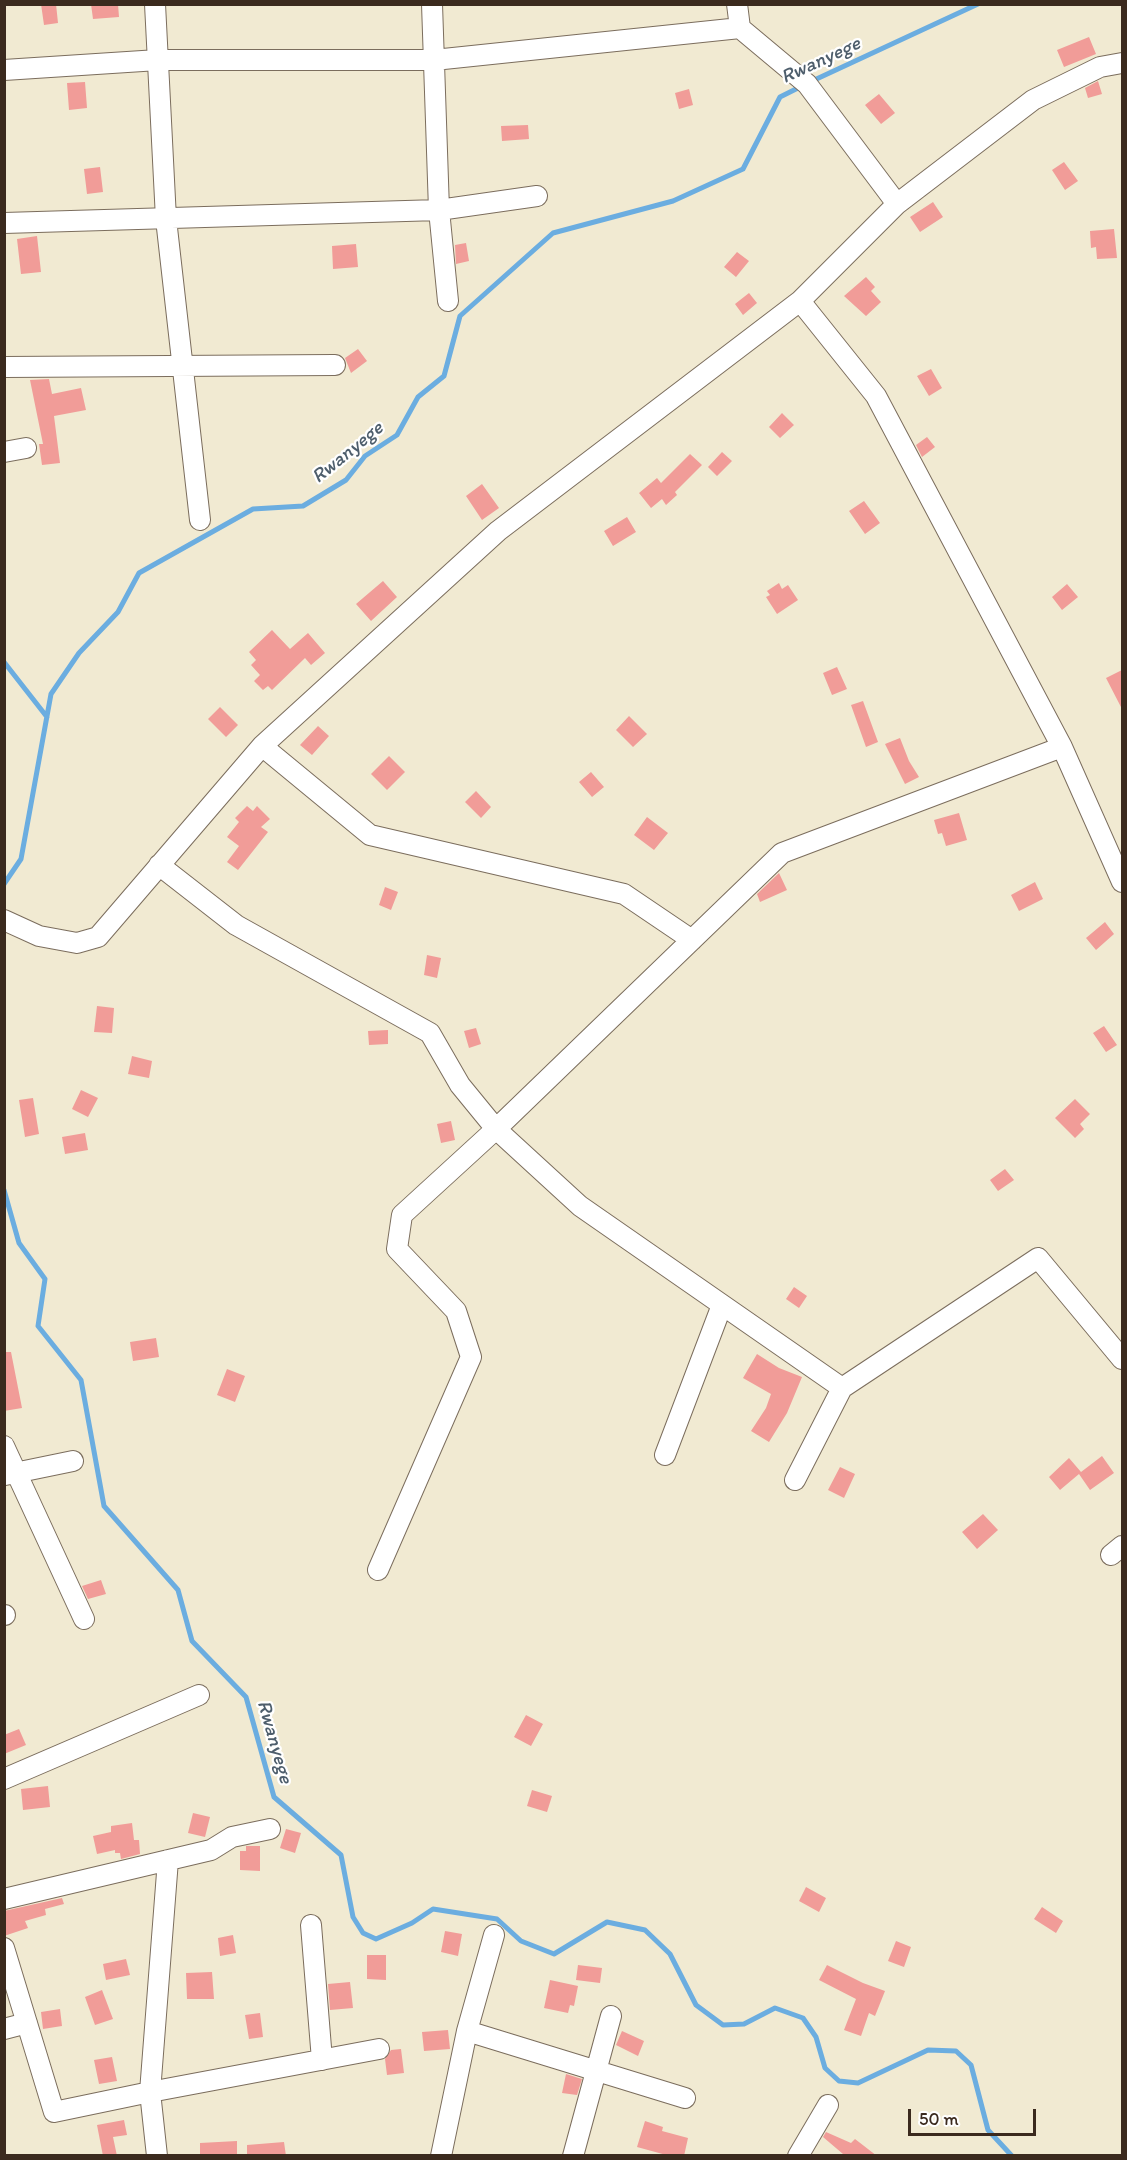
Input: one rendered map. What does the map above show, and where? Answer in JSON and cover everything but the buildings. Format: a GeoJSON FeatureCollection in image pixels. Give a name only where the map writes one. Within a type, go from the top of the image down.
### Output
{"type":"FeatureCollection","features":[{"type":"Feature","properties":{"kind":"street"},"geometry":{"type":"LineString","coordinates":[[155,4],[166,219],[200,520]]}},
{"type":"Feature","properties":{"kind":"street"},"geometry":{"type":"LineString","coordinates":[[432,4],[439,210],[448,301]]}},
{"type":"Feature","properties":{"kind":"street"},"geometry":{"type":"LineString","coordinates":[[736,4],[740,28],[807,84],[897,204]]}},
{"type":"Feature","properties":{"kind":"street"},"geometry":{"type":"LineString","coordinates":[[4,70],[158,60],[434,60],[740,28]]}},
{"type":"Feature","properties":{"kind":"street"},"geometry":{"type":"LineString","coordinates":[[4,920],[39,936],[77,943],[98,937],[262,746],[498,531],[800,301],[897,204],[1033,100],[1100,66],[1122,63]]}},
{"type":"Feature","properties":{"kind":"street"},"geometry":{"type":"LineString","coordinates":[[4,223],[439,210],[537,196]]}},
{"type":"Feature","properties":{"kind":"street"},"geometry":{"type":"LineString","coordinates":[[800,301],[876,396],[1062,747],[1122,882]]}},
{"type":"Feature","properties":{"kind":"street"},"geometry":{"type":"LineString","coordinates":[[4,367],[335,365]]}},
{"type":"Feature","properties":{"kind":"street"},"geometry":{"type":"LineString","coordinates":[[4,452],[26,448]]}},
{"type":"Feature","properties":{"kind":"street"},"geometry":{"type":"LineString","coordinates":[[262,746],[370,835],[624,894],[692,940]]}},
{"type":"Feature","properties":{"kind":"street"},"geometry":{"type":"LineString","coordinates":[[378,1570],[471,1357],[456,1311],[397,1249],[402,1215],[496,1129],[782,853],[1062,747]]}},
{"type":"Feature","properties":{"kind":"street"},"geometry":{"type":"LineString","coordinates":[[159,865],[236,925],[430,1032],[460,1085],[496,1129],[580,1206],[842,1388]]}},
{"type":"Feature","properties":{"kind":"street"},"geometry":{"type":"LineString","coordinates":[[795,1480],[842,1388],[1038,1258],[1122,1359]]}},
{"type":"Feature","properties":{"kind":"street"},"geometry":{"type":"LineString","coordinates":[[665,1455],[722,1305]]}},
{"type":"Feature","properties":{"kind":"street"},"geometry":{"type":"LineString","coordinates":[[4,1446],[11,1474],[84,1619]]}},
{"type":"Feature","properties":{"kind":"street"},"geometry":{"type":"LineString","coordinates":[[11,1474],[73,1461]]}},
{"type":"Feature","properties":{"kind":"street"},"geometry":{"type":"LineString","coordinates":[[4,1779],[199,1695]]}},
{"type":"Feature","properties":{"kind":"street"},"geometry":{"type":"LineString","coordinates":[[4,1899],[212,1850],[231,1837],[270,1829]]}},
{"type":"Feature","properties":{"kind":"street"},"geometry":{"type":"LineString","coordinates":[[157,2156],[150,2092],[168,1860]]}},
{"type":"Feature","properties":{"kind":"street"},"geometry":{"type":"LineString","coordinates":[[311,1925],[322,2060]]}},
{"type":"Feature","properties":{"kind":"street"},"geometry":{"type":"LineString","coordinates":[[441,2156],[467,2031],[494,1935]]}},
{"type":"Feature","properties":{"kind":"street"},"geometry":{"type":"LineString","coordinates":[[4,1948],[54,2112],[379,2049]]}},
{"type":"Feature","properties":{"kind":"street"},"geometry":{"type":"LineString","coordinates":[[573,2156],[611,2016]]}},
{"type":"Feature","properties":{"kind":"street"},"geometry":{"type":"LineString","coordinates":[[4,2029],[27,2023]]}},
{"type":"Feature","properties":{"kind":"street"},"geometry":{"type":"LineString","coordinates":[[467,2031],[685,2098]]}},
{"type":"Feature","properties":{"kind":"street"},"geometry":{"type":"LineString","coordinates":[[798,2156],[828,2105]]}},
{"type":"Feature","properties":{"kind":"waterway","name":"Rwanyege"},"geometry":{"type":"LineString","coordinates":[[810,82],[978,4]]}},
{"type":"Feature","properties":{"kind":"waterway","name":"Rwanyege"},"geometry":{"type":"LineString","coordinates":[[4,884],[21,859],[51,694],[79,653],[118,612],[139,573],[253,509],[303,506],[346,480],[365,456],[397,435],[418,397],[444,376],[460,316],[553,233],[673,201],[743,169],[780,97],[802,86]]}},
{"type":"Feature","properties":{"kind":"waterway"},"geometry":{"type":"LineString","coordinates":[[4,662],[47,717]]}},
{"type":"Feature","properties":{"kind":"waterway","name":"Rwanyege"},"geometry":{"type":"LineString","coordinates":[[4,1190],[19,1243],[45,1279],[38,1326],[81,1380],[104,1506],[178,1590],[192,1641],[246,1697],[274,1797],[341,1855],[353,1917],[363,1933],[376,1939],[412,1923],[433,1909],[497,1919],[521,1941],[554,1954],[607,1922],[645,1930],[670,1954],[696,2005],[723,2025],[744,2024],[775,2008],[803,2018],[816,2037],[825,2068],[839,2081],[858,2083],[928,2050],[956,2051],[971,2065],[988,2130],[1012,2156]]}}]}
